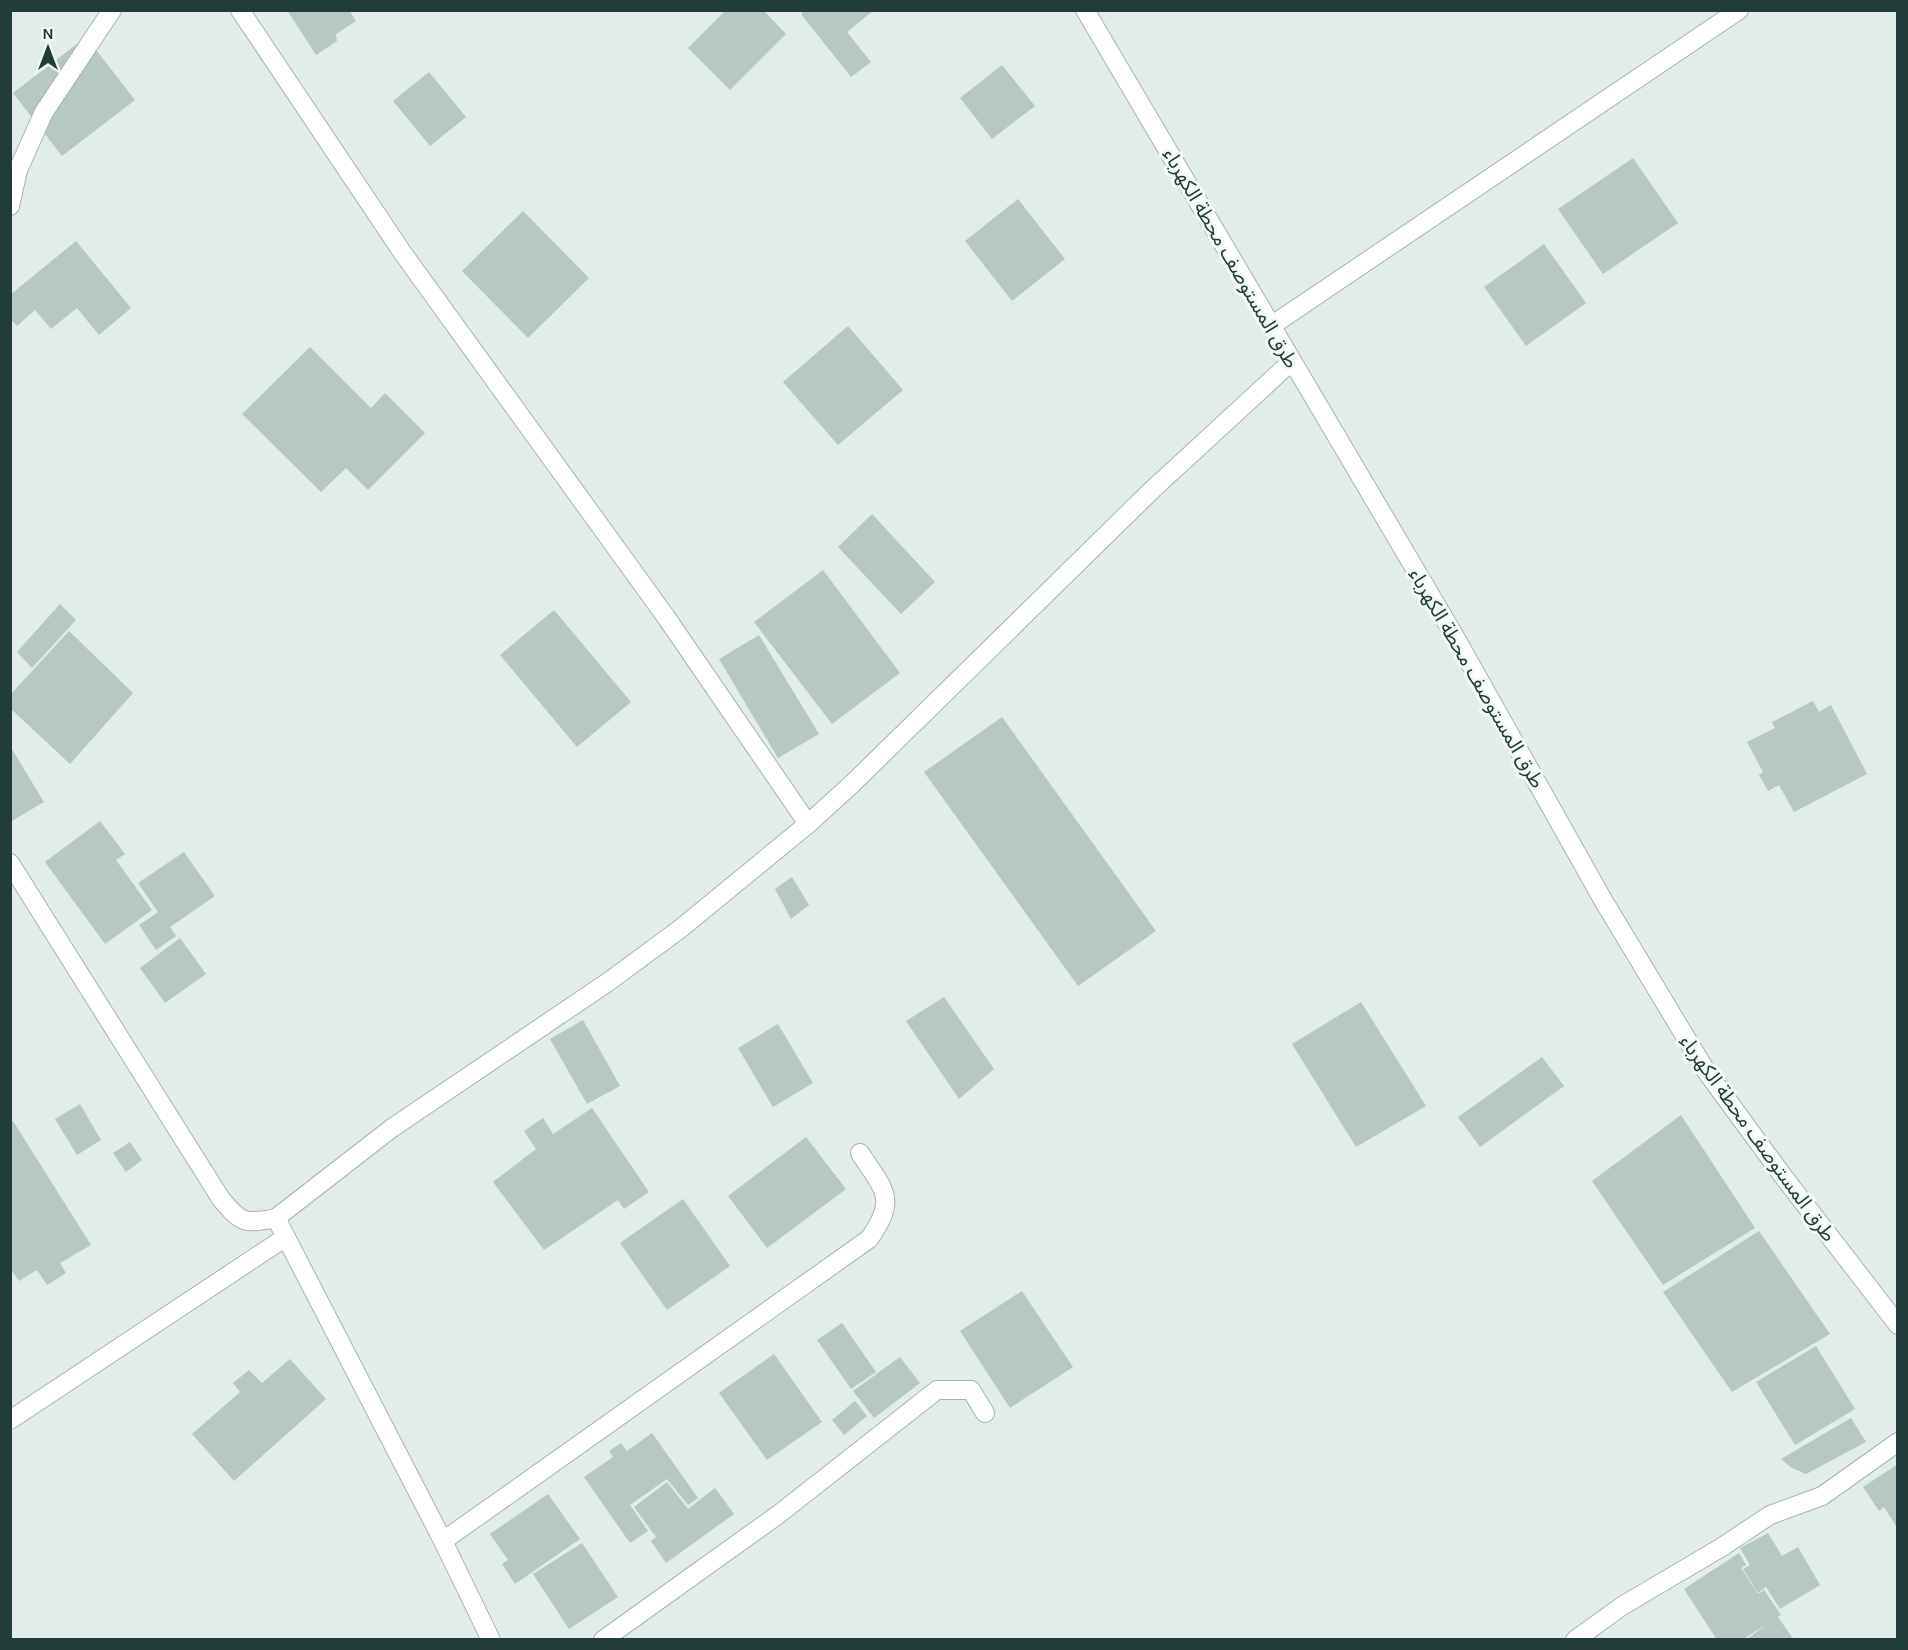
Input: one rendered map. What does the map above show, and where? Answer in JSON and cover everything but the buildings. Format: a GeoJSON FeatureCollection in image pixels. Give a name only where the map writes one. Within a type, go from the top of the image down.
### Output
{"type":"FeatureCollection","features":[{"type":"Feature","properties":{"kind":"street"},"geometry":{"type":"LineString","coordinates":[[11,198],[18,170],[44,112],[112,10]]}},
{"type":"Feature","properties":{"kind":"street"},"geometry":{"type":"LineString","coordinates":[[240,10],[402,252],[666,617],[808,824]]}},
{"type":"Feature","properties":{"kind":"street","name":"طرق المستوصف محطة الكهرباء"},"geometry":{"type":"LineString","coordinates":[[1085,10],[1291,362],[1454,634],[1603,900],[1706,1071],[1782,1176],[1898,1325]]}},
{"type":"Feature","properties":{"kind":"street"},"geometry":{"type":"LineString","coordinates":[[1271,326],[1739,10]]}},
{"type":"Feature","properties":{"kind":"street"},"geometry":{"type":"LineString","coordinates":[[10,863],[221,1199],[235,1216],[244,1221],[255,1222],[276,1218],[392,1128],[608,982],[680,929],[808,824],[852,784],[1153,489],[1291,362]]}},
{"type":"Feature","properties":{"kind":"street"},"geometry":{"type":"LineString","coordinates":[[443,1541],[869,1239],[882,1220],[885,1205],[884,1190],[860,1153]]}},
{"type":"Feature","properties":{"kind":"street"},"geometry":{"type":"LineString","coordinates":[[276,1218],[443,1541],[491,1640]]}},
{"type":"Feature","properties":{"kind":"street"},"geometry":{"type":"LineString","coordinates":[[12,1414],[286,1237]]}},
{"type":"Feature","properties":{"kind":"street"},"geometry":{"type":"LineString","coordinates":[[603,1640],[779,1514],[937,1390],[971,1390],[986,1413]]}},
{"type":"Feature","properties":{"kind":"street"},"geometry":{"type":"LineString","coordinates":[[1575,1640],[1622,1606],[1722,1547],[1770,1515],[1822,1496],[1898,1442]]}}]}
